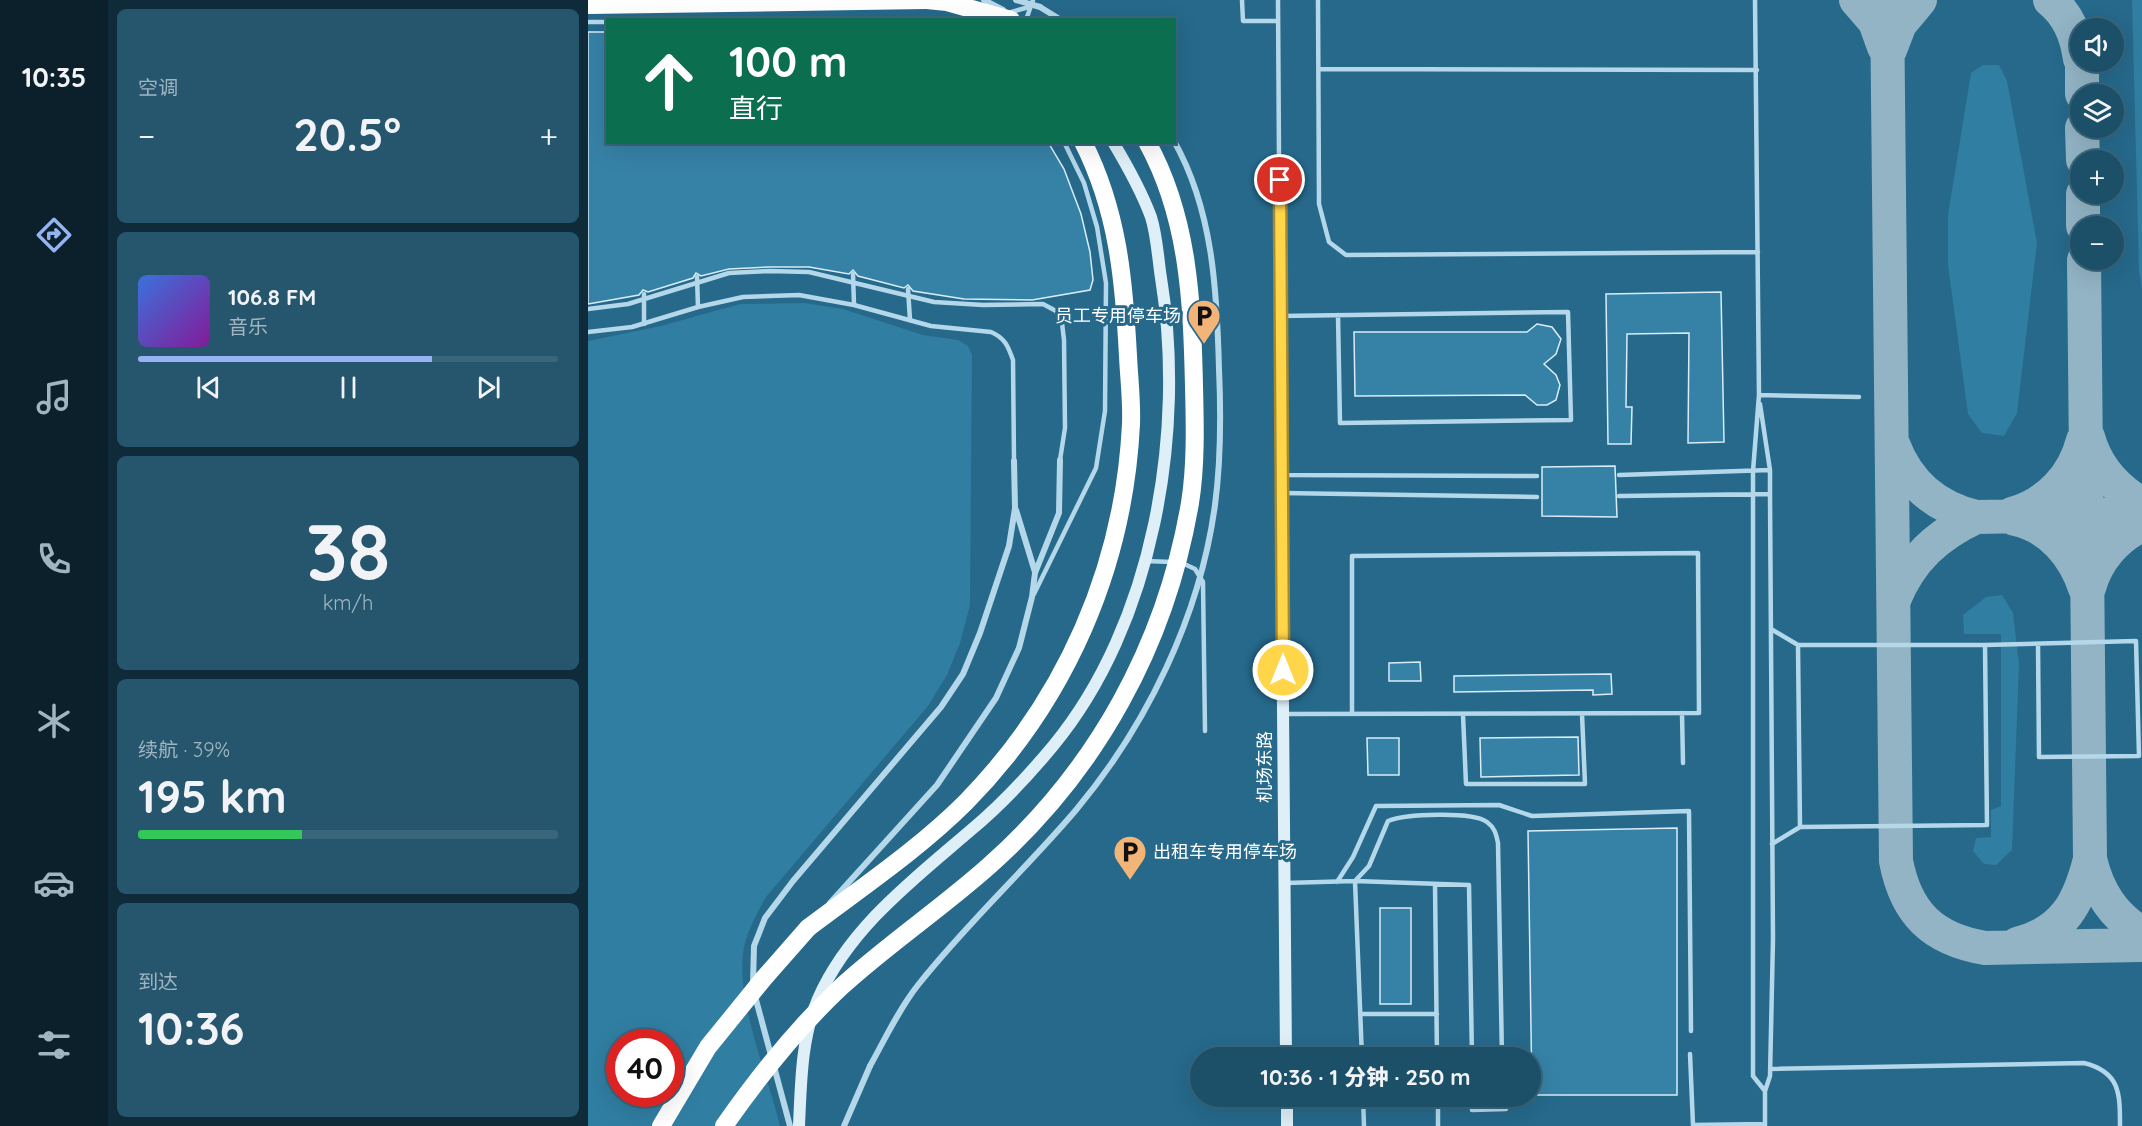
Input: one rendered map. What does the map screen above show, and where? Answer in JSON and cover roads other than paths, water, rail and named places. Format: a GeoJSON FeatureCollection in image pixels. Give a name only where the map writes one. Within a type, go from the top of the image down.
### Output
{"type":"FeatureCollection","features":[{"type":"Feature","properties":{"kind":"highway"},"geometry":{"type":"LineString","coordinates":[[588,5],[926,0],[968,7],[1004,18]]}},
{"type":"Feature","properties":{"kind":"highway"},"geometry":{"type":"LineString","coordinates":[[660,1126],[708,1047],[808,928],[875,878],[956,811],[996,769],[1024,735],[1059,681],[1088,620],[1108,564],[1122,501],[1131,423],[1123,282],[1117,236],[1099,175],[1084,144]]}},
{"type":"Feature","properties":{"kind":"highway"},"geometry":{"type":"LineString","coordinates":[[724,1126],[759,1077],[806,1021],[841,987],[989,866],[1056,798],[1084,763],[1115,715],[1142,663],[1177,565],[1190,501],[1195,424],[1193,333],[1186,257],[1176,206],[1148,144]]}},
{"type":"Feature","properties":{"kind":"main road"},"geometry":{"type":"LineString","coordinates":[[799,1126],[803,1054],[818,1000],[846,950],[883,908],[923,870],[1016,789],[1055,744],[1087,697],[1119,637],[1145,561],[1162,479],[1171,385],[1165,302],[1152,220],[1133,175],[1114,144]]}},
{"type":"Feature","properties":{"kind":"main road","name":"机场东路"},"geometry":{"type":"LineString","coordinates":[[1281,475],[1286,1047]]}},
{"type":"Feature","properties":{"kind":"main road"},"geometry":{"type":"LineString","coordinates":[[1287,1107],[1287,1126]]}},
{"type":"Feature","properties":{"kind":"street"},"geometry":{"type":"LineString","coordinates":[[984,0],[1016,18]]}},
{"type":"Feature","properties":{"kind":"street"},"geometry":{"type":"LineString","coordinates":[[1016,0],[1040,7]]}},
{"type":"Feature","properties":{"kind":"street"},"geometry":{"type":"LineString","coordinates":[[1025,0],[1057,18]]}},
{"type":"Feature","properties":{"kind":"street"},"geometry":{"type":"LineString","coordinates":[[844,1126],[870,1066],[916,987],[969,924],[1075,811],[1104,774],[1135,728],[1182,632],[1197,585],[1215,506],[1221,430],[1218,329],[1212,252],[1198,194],[1175,144]]}},
{"type":"Feature","properties":{"kind":"street"},"geometry":{"type":"LineString","coordinates":[[808,928],[865,861],[937,785],[970,740],[996,698],[1019,648],[1032,597],[1035,573],[1059,513],[1060,460]]}},
{"type":"Feature","properties":{"kind":"street"},"geometry":{"type":"LineString","coordinates":[[790,1126],[758,1017],[753,984],[754,946],[765,918],[793,881],[926,725],[963,674],[980,633],[1009,546],[1015,508],[1014,461]]}},
{"type":"Feature","properties":{"kind":"street"},"geometry":{"type":"LineString","coordinates":[[1015,508],[1035,573]]}},
{"type":"Feature","properties":{"kind":"lane"},"geometry":{"type":"LineString","coordinates":[[1026,18],[1033,0]]}},
{"type":"Feature","properties":{"kind":"lane"},"geometry":{"type":"LineString","coordinates":[[1242,0],[1243,21],[1278,21]]}},
{"type":"Feature","properties":{"kind":"lane"},"geometry":{"type":"LineString","coordinates":[[1278,0],[1281,475],[1537,476]]}},
{"type":"Feature","properties":{"kind":"lane"},"geometry":{"type":"LineString","coordinates":[[1318,0],[1319,204],[1322,224],[1329,242],[1346,255],[1758,252]]}},
{"type":"Feature","properties":{"kind":"lane"},"geometry":{"type":"LineString","coordinates":[[1755,0],[1759,396],[1753,471],[1753,1076],[1765,1092]]}},
{"type":"Feature","properties":{"kind":"lane"},"geometry":{"type":"LineString","coordinates":[[988,18],[1029,8]]}},
{"type":"Feature","properties":{"kind":"lane"},"geometry":{"type":"LineString","coordinates":[[588,22],[606,22]]}},
{"type":"Feature","properties":{"kind":"lane"},"geometry":{"type":"LineString","coordinates":[[1319,69],[1757,70]]}},
{"type":"Feature","properties":{"kind":"lane"},"geometry":{"type":"LineString","coordinates":[[1032,597],[1096,468],[1105,411],[1106,283],[1097,227],[1084,183],[1065,144]]}},
{"type":"Feature","properties":{"kind":"lane"},"geometry":{"type":"LineString","coordinates":[[588,309],[628,303],[729,273],[769,271],[809,272],[934,302],[983,305],[1043,304],[1056,311],[1062,323],[1064,340],[1065,428],[1060,460]]}},
{"type":"Feature","properties":{"kind":"lane"},"geometry":{"type":"LineString","coordinates":[[853,274],[854,305]]}},
{"type":"Feature","properties":{"kind":"lane"},"geometry":{"type":"LineString","coordinates":[[697,277],[698,307]]}},
{"type":"Feature","properties":{"kind":"lane"},"geometry":{"type":"LineString","coordinates":[[908,289],[910,320]]}},
{"type":"Feature","properties":{"kind":"lane"},"geometry":{"type":"LineString","coordinates":[[644,294],[644,324]]}},
{"type":"Feature","properties":{"kind":"lane"},"geometry":{"type":"LineString","coordinates":[[588,332],[644,324],[698,307],[743,297],[799,295],[854,305],[931,326],[991,332],[1000,336],[1008,345],[1013,360],[1014,461]]}},
{"type":"Feature","properties":{"kind":"lane"},"geometry":{"type":"LineString","coordinates":[[1280,316],[1338,315],[1568,312],[1571,420],[1340,423],[1338,315]]}},
{"type":"Feature","properties":{"kind":"lane"},"geometry":{"type":"LineString","coordinates":[[1759,396],[1859,397]]}},
{"type":"Feature","properties":{"kind":"lane"},"geometry":{"type":"LineString","coordinates":[[1690,1054],[1693,1125],[1765,1125],[1765,1092],[1770,1076],[1772,844],[1770,470],[1759,396]]}},
{"type":"Feature","properties":{"kind":"lane"},"geometry":{"type":"LineString","coordinates":[[1619,475],[1770,470]]}},
{"type":"Feature","properties":{"kind":"lane"},"geometry":{"type":"LineString","coordinates":[[1281,493],[1537,497]]}},
{"type":"Feature","properties":{"kind":"lane"},"geometry":{"type":"LineString","coordinates":[[1620,496],[1770,494]]}},
{"type":"Feature","properties":{"kind":"lane"},"geometry":{"type":"LineString","coordinates":[[1183,562],[1186,549]]}},
{"type":"Feature","properties":{"kind":"lane"},"geometry":{"type":"LineString","coordinates":[[1283,714],[1463,715],[1699,713],[1698,553],[1352,556],[1352,714]]}},
{"type":"Feature","properties":{"kind":"lane"},"geometry":{"type":"LineString","coordinates":[[1145,561],[1183,562],[1195,569],[1203,582],[1205,731]]}},
{"type":"Feature","properties":{"kind":"lane"},"geometry":{"type":"LineString","coordinates":[[1771,629],[1798,645],[1985,645],[2136,641],[2139,756],[2039,757],[2038,644]]}},
{"type":"Feature","properties":{"kind":"lane"},"geometry":{"type":"LineString","coordinates":[[1798,645],[1800,827]]}},
{"type":"Feature","properties":{"kind":"lane"},"geometry":{"type":"LineString","coordinates":[[1772,844],[1800,827],[1987,825],[1985,645]]}},
{"type":"Feature","properties":{"kind":"lane"},"geometry":{"type":"LineString","coordinates":[[1682,713],[1683,763]]}},
{"type":"Feature","properties":{"kind":"lane"},"geometry":{"type":"LineString","coordinates":[[1463,715],[1466,784],[1585,783],[1582,714]]}},
{"type":"Feature","properties":{"kind":"lane"},"geometry":{"type":"LineString","coordinates":[[1336,882],[1353,857],[1376,806],[1499,806],[1532,816],[1689,811],[1691,1031]]}},
{"type":"Feature","properties":{"kind":"lane"},"geometry":{"type":"LineString","coordinates":[[1362,1047],[1356,881],[1369,866],[1388,821],[1400,816],[1474,816],[1486,821],[1495,830],[1498,843],[1502,1047]]}},
{"type":"Feature","properties":{"kind":"lane"},"geometry":{"type":"LineString","coordinates":[[1284,883],[1356,881],[1469,885],[1472,1047]]}},
{"type":"Feature","properties":{"kind":"lane"},"geometry":{"type":"LineString","coordinates":[[1435,884],[1437,1047]]}},
{"type":"Feature","properties":{"kind":"lane"},"geometry":{"type":"LineString","coordinates":[[1360,1014],[1437,1014]]}},
{"type":"Feature","properties":{"kind":"lane"},"geometry":{"type":"LineString","coordinates":[[1770,1069],[2084,1063],[2099,1067],[2110,1074],[2118,1095],[2120,1126]]}},
{"type":"Feature","properties":{"kind":"lane"},"geometry":{"type":"LineString","coordinates":[[1363,1107],[1364,1126]]}},
{"type":"Feature","properties":{"kind":"lane"},"geometry":{"type":"LineString","coordinates":[[1438,1107],[1438,1126]]}},
{"type":"Feature","properties":{"kind":"lane"},"geometry":{"type":"LineString","coordinates":[[1472,1107],[1472,1110],[1506,1109]]}},
{"type":"Feature","properties":{"kind":"place","name":"员工专用停车场"},"geometry":{"type":"Point","coordinates":[1204,345]}},
{"type":"Feature","properties":{"kind":"place","name":"出租车专用停车场"},"geometry":{"type":"Point","coordinates":[1130,881]}}]}
